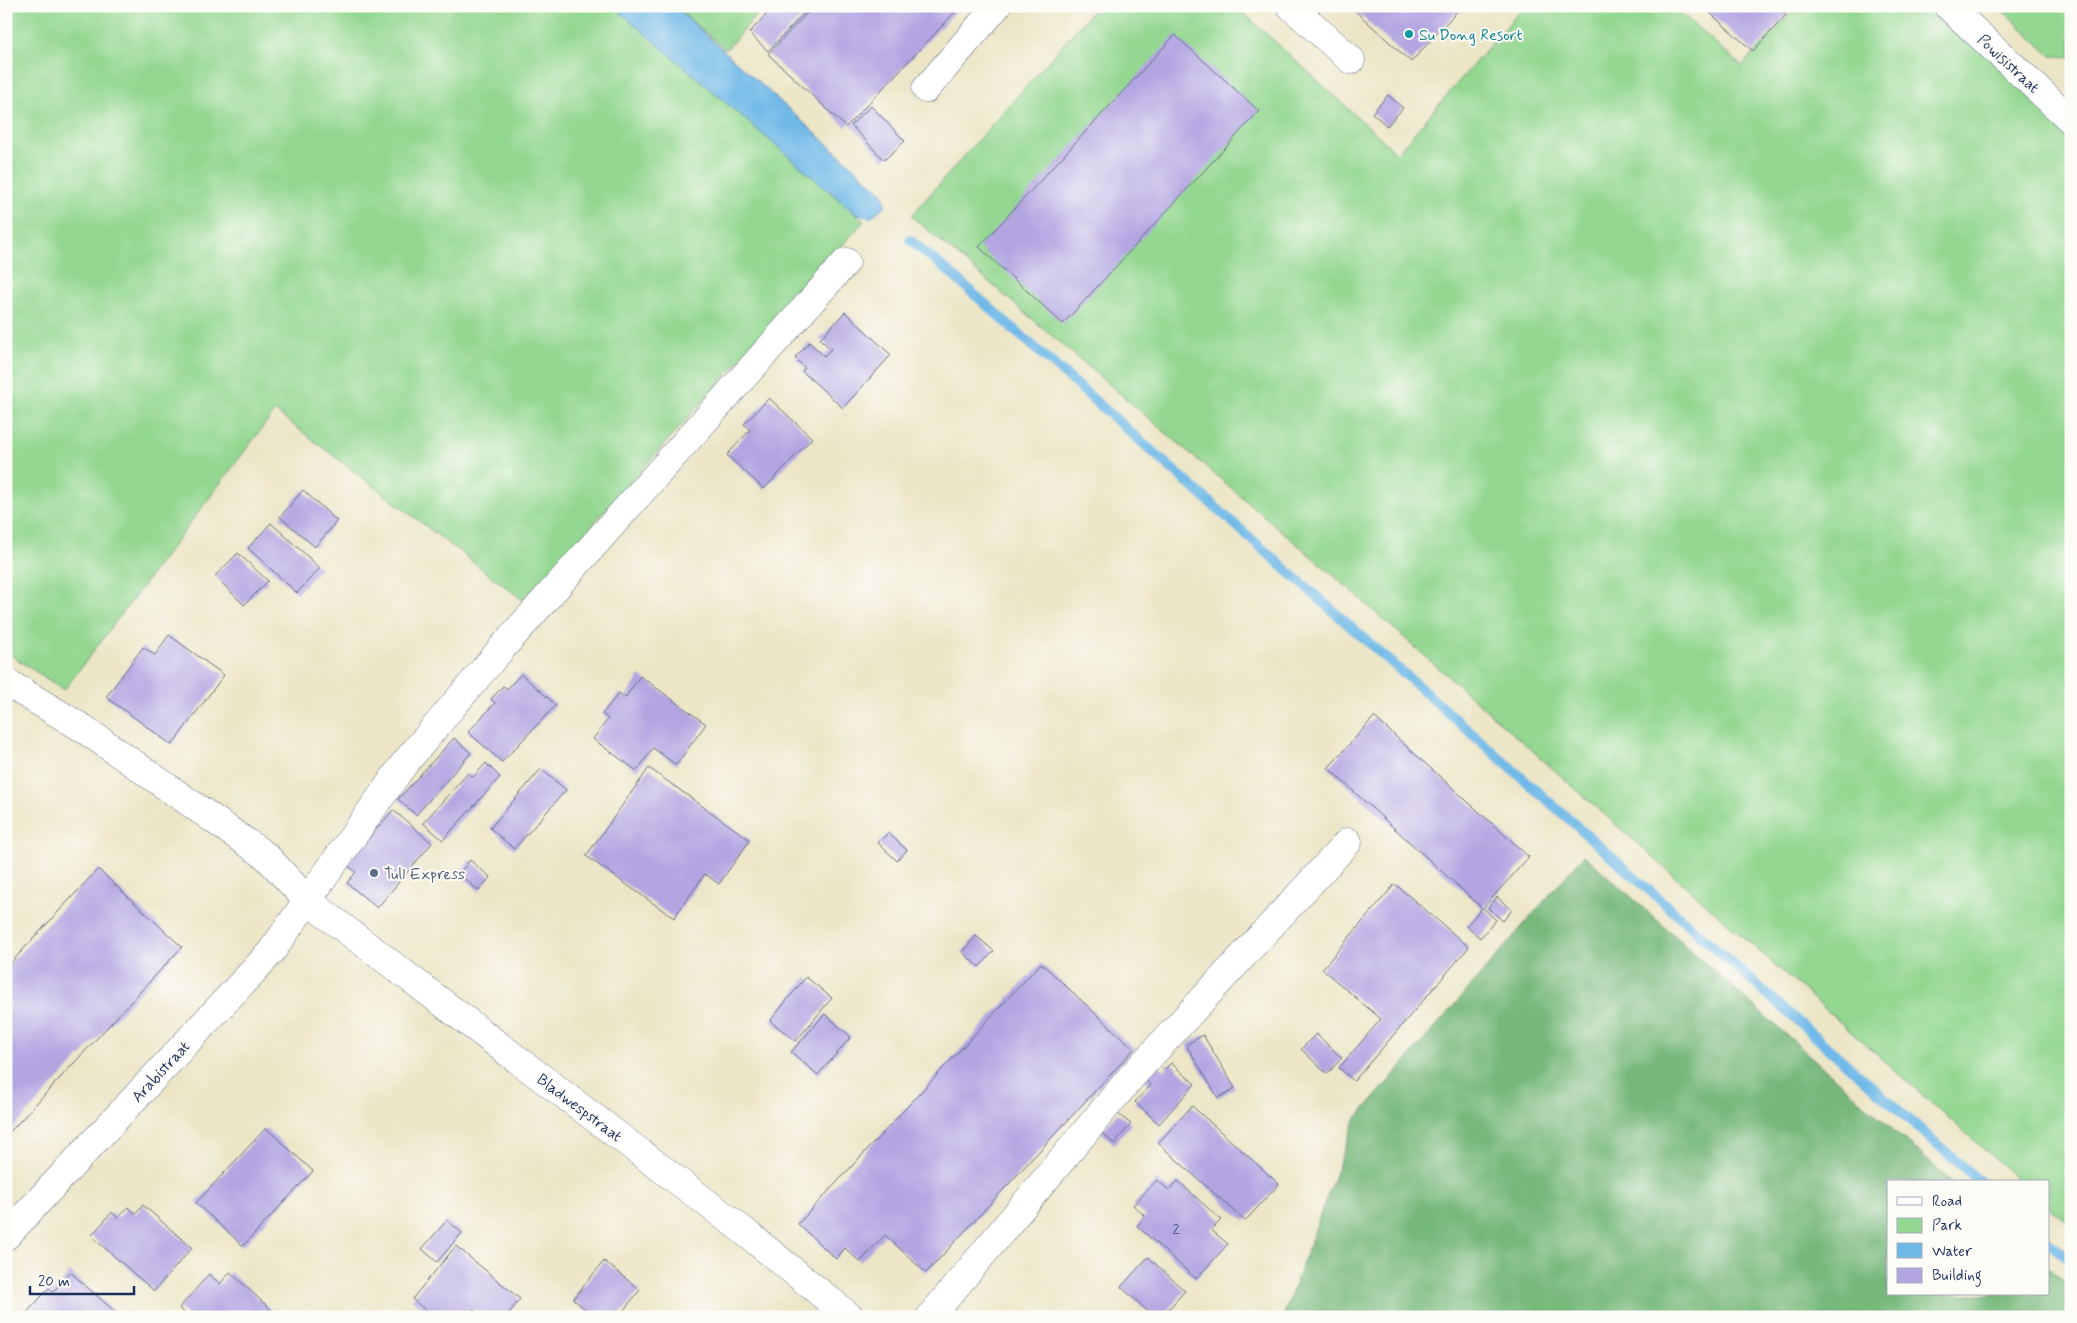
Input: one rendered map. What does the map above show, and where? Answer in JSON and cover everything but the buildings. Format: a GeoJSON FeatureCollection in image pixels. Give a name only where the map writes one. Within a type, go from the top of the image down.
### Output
{"type":"FeatureCollection","features":[{"type":"Feature","properties":{"kind":"street"},"geometry":{"type":"LineString","coordinates":[[926,89],[997,6]]}},
{"type":"Feature","properties":{"kind":"street"},"geometry":{"type":"LineString","coordinates":[[1291,6],[1351,60]]}},
{"type":"Feature","properties":{"kind":"street","name":"Powisistraat"},"geometry":{"type":"LineString","coordinates":[[1948,6],[2066,106]]}},
{"type":"Feature","properties":{"kind":"street","name":"Arabistraat"},"geometry":{"type":"LineString","coordinates":[[6,1236],[271,952],[404,764],[502,648],[846,262]]}},
{"type":"Feature","properties":{"kind":"street","name":"Bladwespstraat"},"geometry":{"type":"LineString","coordinates":[[6,682],[84,729],[266,856],[308,901],[740,1228],[850,1317]]}},
{"type":"Feature","properties":{"kind":"street"},"geometry":{"type":"LineString","coordinates":[[930,1317],[1132,1076],[1348,842]]}},
{"type":"Feature","properties":{"kind":"green space"},"geometry":{"type":"Polygon","coordinates":[[[6,6],[613,6],[864,221],[524,601],[275,411],[64,690],[6,652],[6,6]]]}},
{"type":"Feature","properties":{"kind":"green space"},"geometry":{"type":"Polygon","coordinates":[[[674,6],[764,6],[726,50],[674,6]]]}},
{"type":"Feature","properties":{"kind":"green space"},"geometry":{"type":"Polygon","coordinates":[[[1097,6],[1236,6],[1397,153],[1524,6],[1673,6],[1742,66],[1797,6],[1944,6],[2071,123],[2071,1225],[2050,1208],[2050,1180],[2019,1180],[1331,573],[911,216],[1097,6]]]}},
{"type":"Feature","properties":{"kind":"green space"},"geometry":{"type":"Polygon","coordinates":[[[1998,6],[2071,6],[2071,57],[2051,56],[1998,6]]]}},
{"type":"Feature","properties":{"kind":"green space"},"geometry":{"type":"Polygon","coordinates":[[[1584,855],[1950,1180],[1887,1180],[1887,1296],[2050,1296],[2050,1269],[2071,1287],[2071,1317],[1283,1317],[1355,1120],[1584,855]]]}},
{"type":"Feature","properties":{"kind":"water"},"geometry":{"type":"Polygon","coordinates":[[[613,6],[674,6],[883,194],[886,205],[870,218],[855,213],[613,6]]]}},
{"type":"Feature","properties":{"kind":"waterway"},"geometry":{"type":"LineString","coordinates":[[910,240],[949,272],[1978,1180]]}},
{"type":"Feature","properties":{"kind":"waterway"},"geometry":{"type":"LineString","coordinates":[[2050,1244],[2071,1262]]}},
{"type":"Feature","properties":{"kind":"place","name":"Su Dong Resort"},"geometry":{"type":"Point","coordinates":[1409,34]}},
{"type":"Feature","properties":{"kind":"place","name":"Tull Express"},"geometry":{"type":"Point","coordinates":[374,873]}}]}
